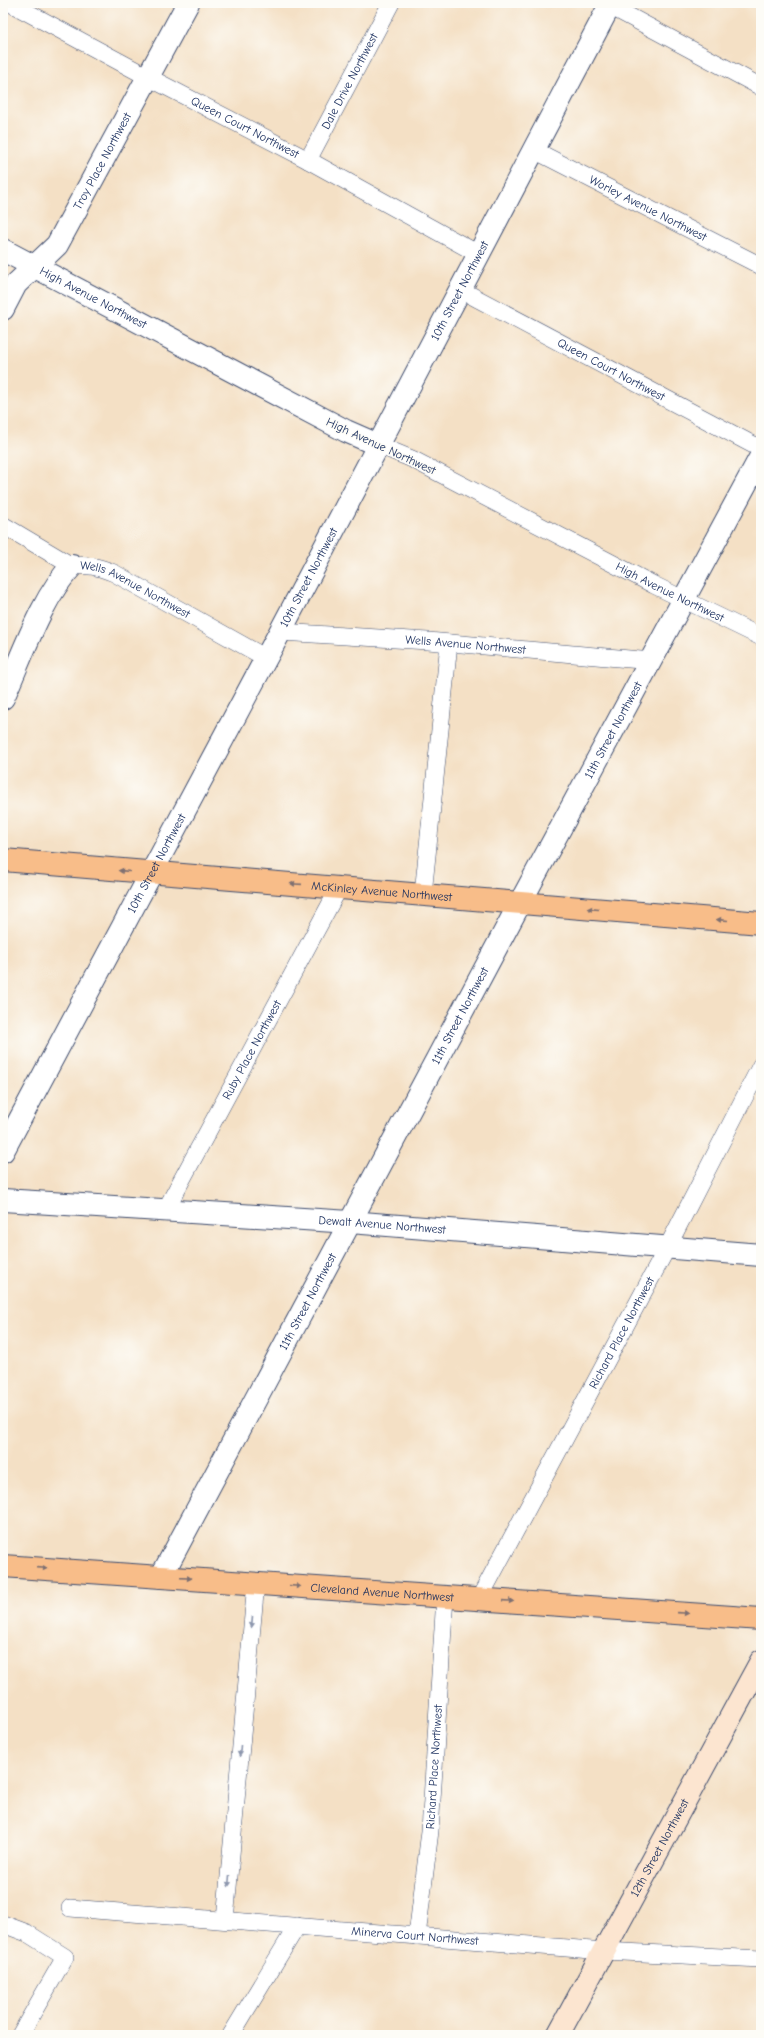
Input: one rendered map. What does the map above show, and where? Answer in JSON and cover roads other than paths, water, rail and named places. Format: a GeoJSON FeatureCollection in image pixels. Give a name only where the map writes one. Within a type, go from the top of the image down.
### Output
{"type":"FeatureCollection","features":[{"type":"Feature","properties":{"kind":"main road","name":"McKinley Avenue Northwest"},"geometry":{"type":"LineString","coordinates":[[3,860],[152,874],[423,894],[761,923]]}},
{"type":"Feature","properties":{"kind":"main road","name":"Cleveland Avenue Northwest"},"geometry":{"type":"LineString","coordinates":[[3,1566],[761,1619]]}},
{"type":"Feature","properties":{"kind":"main road","name":"12th Street Northwest"},"geometry":{"type":"LineString","coordinates":[[558,2035],[761,1661]]}},
{"type":"Feature","properties":{"kind":"street","name":"Troy Place Northwest"},"geometry":{"type":"LineString","coordinates":[[3,310],[16,284],[57,245],[188,3]]}},
{"type":"Feature","properties":{"kind":"street","name":"10th Street Northwest"},"geometry":{"type":"LineString","coordinates":[[3,1151],[152,874],[480,255],[610,5]]}},
{"type":"Feature","properties":{"kind":"street","name":"High Avenue Northwest"},"geometry":{"type":"LineString","coordinates":[[3,250],[346,431],[378,445]]}},
{"type":"Feature","properties":{"kind":"street","name":"11th Street Northwest"},"geometry":{"type":"LineString","coordinates":[[161,1577],[520,902],[652,661],[761,456]]}},
{"type":"Feature","properties":{"kind":"street"},"geometry":{"type":"LineString","coordinates":[[3,698],[50,595],[61,578],[72,566]]}},
{"type":"Feature","properties":{"kind":"street","name":"Dewalt Avenue Northwest"},"geometry":{"type":"LineString","coordinates":[[3,1200],[350,1222],[761,1255]]}},
{"type":"Feature","properties":{"kind":"lane","name":"Queen Court Northwest"},"geometry":{"type":"LineString","coordinates":[[10,3],[148,78],[308,160],[480,255]]}},
{"type":"Feature","properties":{"kind":"lane","name":"Dale Drive Northwest"},"geometry":{"type":"LineString","coordinates":[[308,160],[391,3]]}},
{"type":"Feature","properties":{"kind":"lane"},"geometry":{"type":"LineString","coordinates":[[610,5],[761,87]]}},
{"type":"Feature","properties":{"kind":"lane","name":"Worley Avenue Northwest"},"geometry":{"type":"LineString","coordinates":[[534,150],[761,266]]}},
{"type":"Feature","properties":{"kind":"lane","name":"Queen Court Northwest"},"geometry":{"type":"LineString","coordinates":[[461,290],[761,449]]}},
{"type":"Feature","properties":{"kind":"lane","name":"High Avenue Northwest"},"geometry":{"type":"LineString","coordinates":[[378,445],[412,459],[654,584],[761,637]]}},
{"type":"Feature","properties":{"kind":"lane","name":"Wells Avenue Northwest"},"geometry":{"type":"LineString","coordinates":[[3,525],[72,566],[86,564],[100,567],[114,573],[266,658]]}},
{"type":"Feature","properties":{"kind":"lane","name":"Wells Avenue Northwest"},"geometry":{"type":"LineString","coordinates":[[280,632],[449,643],[652,661]]}},
{"type":"Feature","properties":{"kind":"lane"},"geometry":{"type":"LineString","coordinates":[[423,894],[449,643]]}},
{"type":"Feature","properties":{"kind":"lane","name":"Ruby Place Northwest"},"geometry":{"type":"LineString","coordinates":[[165,1211],[338,888]]}},
{"type":"Feature","properties":{"kind":"lane","name":"Richard Place Northwest"},"geometry":{"type":"LineString","coordinates":[[479,1599],[667,1248],[761,1065]]}},
{"type":"Feature","properties":{"kind":"lane"},"geometry":{"type":"LineString","coordinates":[[225,1920],[256,1583]]}},
{"type":"Feature","properties":{"kind":"lane","name":"Richard Place Northwest"},"geometry":{"type":"LineString","coordinates":[[417,1936],[430,1831],[445,1597]]}},
{"type":"Feature","properties":{"kind":"lane","name":"Minerva Court Northwest"},"geometry":{"type":"LineString","coordinates":[[70,1908],[604,1951],[761,1959]]}},
{"type":"Feature","properties":{"kind":"lane"},"geometry":{"type":"LineString","coordinates":[[3,1924],[27,1933],[65,1957],[20,2035]]}},
{"type":"Feature","properties":{"kind":"lane"},"geometry":{"type":"LineString","coordinates":[[231,2035],[297,1926]]}}]}
